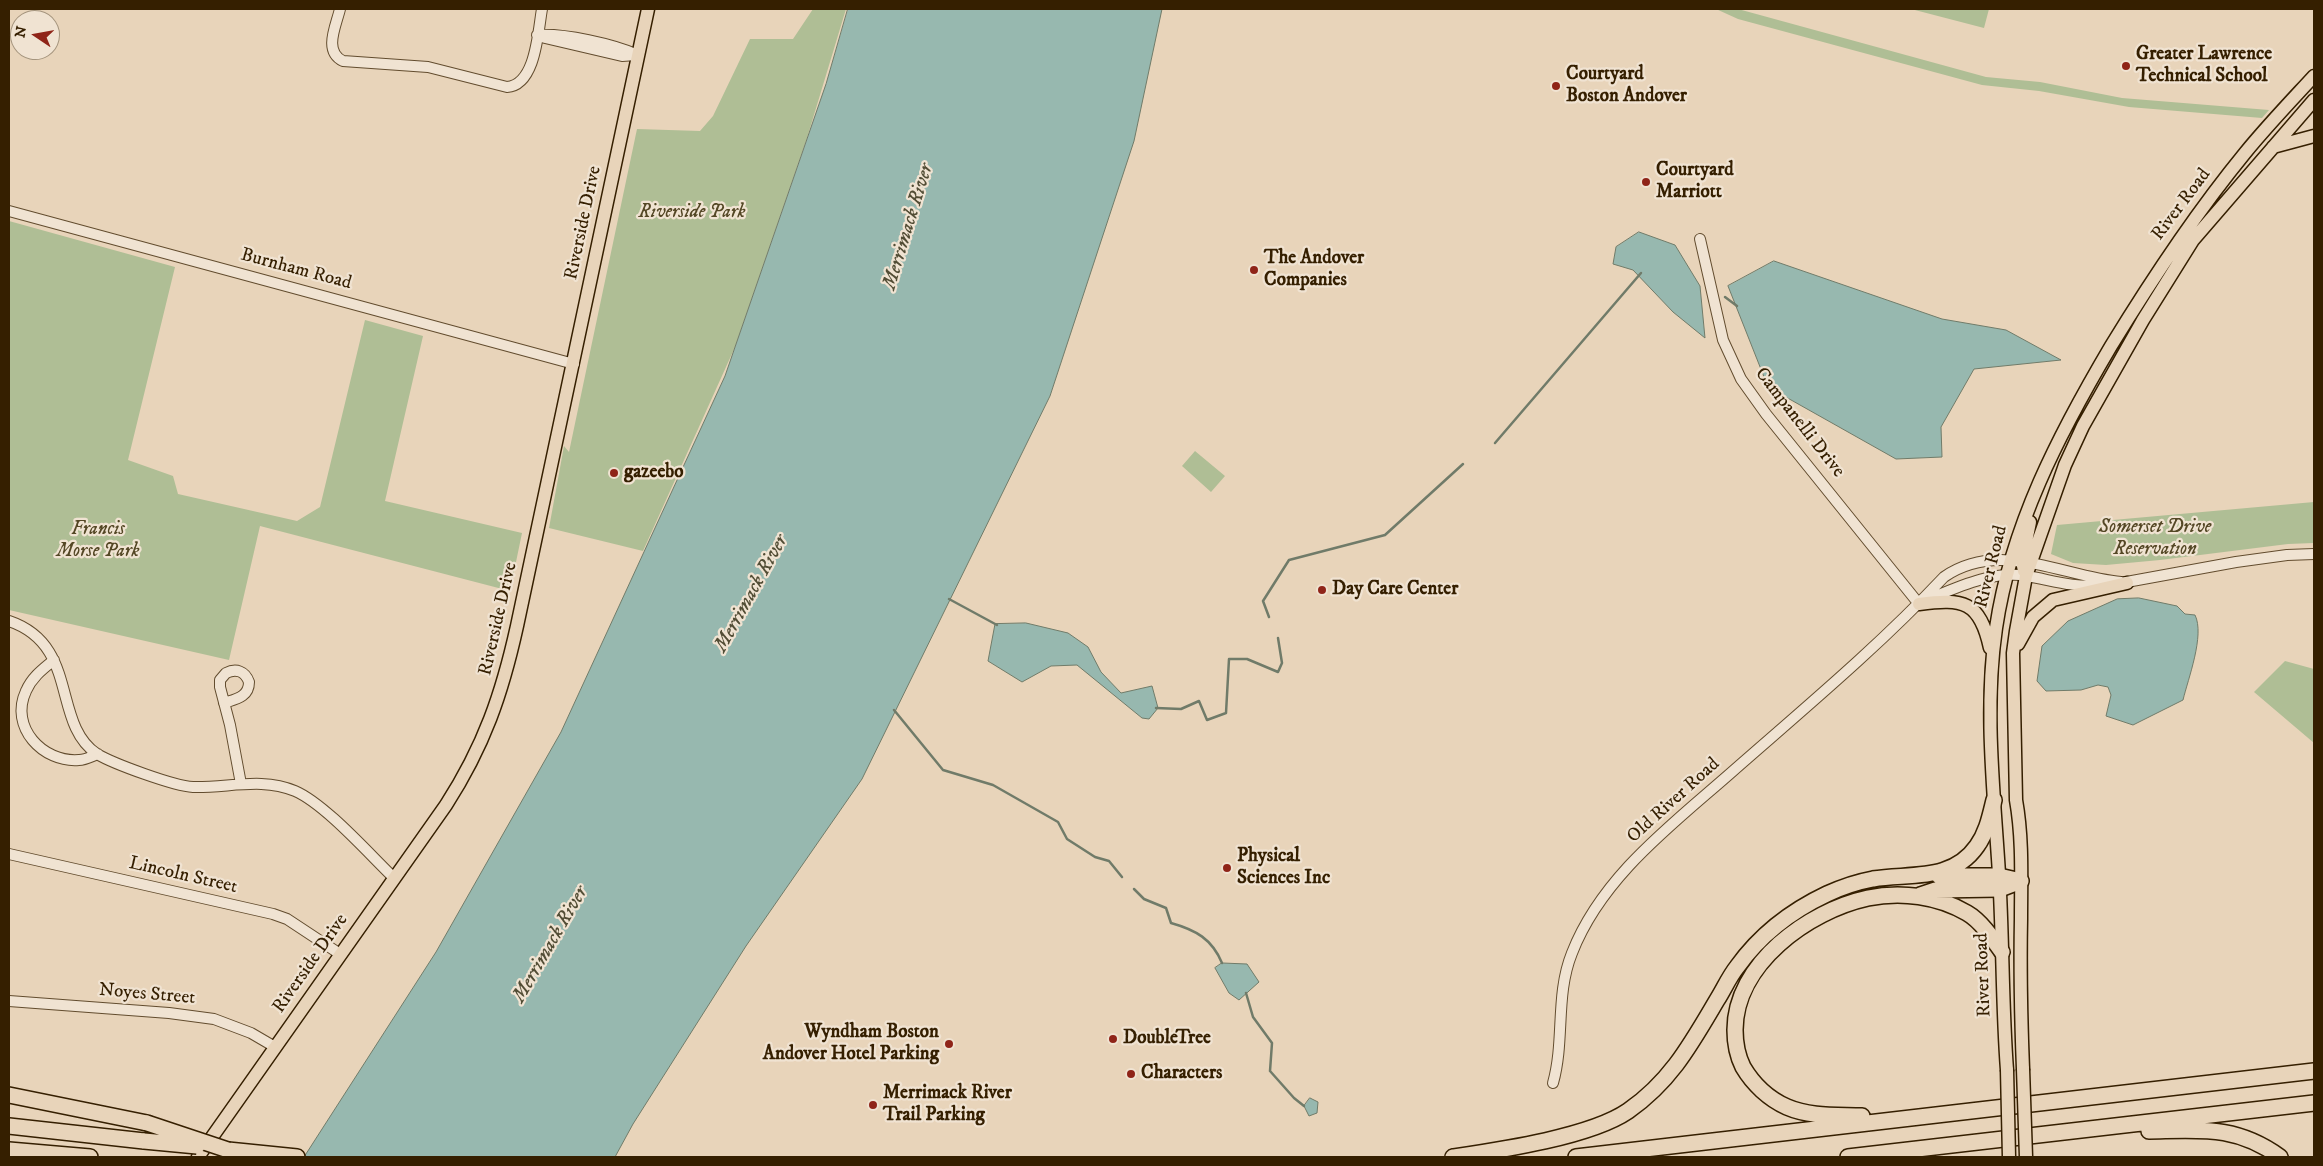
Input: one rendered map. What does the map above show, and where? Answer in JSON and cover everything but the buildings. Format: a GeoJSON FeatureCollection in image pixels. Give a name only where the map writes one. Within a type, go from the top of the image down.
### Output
{"type":"FeatureCollection","features":[{"type":"Feature","properties":{"kind":"highway"},"geometry":{"type":"LineString","coordinates":[[1925,876],[1946,870],[1970,855],[1984,834],[1994,800]]}},
{"type":"Feature","properties":{"kind":"highway"},"geometry":{"type":"LineString","coordinates":[[1453,1157],[1572,1133],[1606,1122],[1626,1112],[1660,1085],[1678,1065],[1736,968],[1754,946],[1774,926],[1804,906],[1847,885],[1874,879],[1925,876],[1999,882]]}},
{"type":"Feature","properties":{"kind":"highway"},"geometry":{"type":"LineString","coordinates":[[1906,1118],[1823,1115],[1804,1112],[1779,1102],[1757,1086],[1738,1058],[1735,1040],[1735,1018],[1744,985],[1772,951],[1814,920],[1835,909],[1869,898],[1920,895],[1935,890],[2021,881]]}},
{"type":"Feature","properties":{"kind":"highway"},"geometry":{"type":"LineString","coordinates":[[1920,895],[1969,914],[2002,952]]}},
{"type":"Feature","properties":{"kind":"highway"},"geometry":{"type":"LineString","coordinates":[[1576,1157],[2314,1071]]}},
{"type":"Feature","properties":{"kind":"highway"},"geometry":{"type":"LineString","coordinates":[[9,1095],[147,1123],[228,1150]]}},
{"type":"Feature","properties":{"kind":"highway"},"geometry":{"type":"LineString","coordinates":[[1848,1157],[2314,1103]]}},
{"type":"Feature","properties":{"kind":"highway"},"geometry":{"type":"LineString","coordinates":[[9,1126],[297,1157]]}},
{"type":"Feature","properties":{"kind":"highway"},"geometry":{"type":"LineString","coordinates":[[2070,1131],[2216,1130],[2240,1135],[2262,1144],[2280,1157]]}},
{"type":"Feature","properties":{"kind":"highway"},"geometry":{"type":"LineString","coordinates":[[9,1150],[90,1157]]}},
{"type":"Feature","properties":{"kind":"main road","name":"Riverside Drive"},"geometry":{"type":"LineString","coordinates":[[198,1157],[464,777],[494,715],[513,645],[648,9]]}},
{"type":"Feature","properties":{"kind":"main road","name":"River Road"},"geometry":{"type":"LineString","coordinates":[[2026,1157],[2020,1006],[2021,881],[2019,817],[2016,800],[2013,653],[2026,576],[2021,561],[2023,521],[2043,474],[2091,381],[2173,247],[2246,152],[2314,76]]}},
{"type":"Feature","properties":{"kind":"main road","name":"River Road"},"geometry":{"type":"LineString","coordinates":[[2009,1157],[2007,1070],[1991,727],[1992,657],[2006,574],[2021,561],[2083,426],[2143,320],[2193,240],[2314,100]]}},
{"type":"Feature","properties":{"kind":"main road"},"geometry":{"type":"LineString","coordinates":[[2274,146],[2314,136]]}},
{"type":"Feature","properties":{"kind":"main road"},"geometry":{"type":"LineString","coordinates":[[2013,653],[2033,618],[2053,600],[2127,583]]}},
{"type":"Feature","properties":{"kind":"main road"},"geometry":{"type":"LineString","coordinates":[[1919,604],[1955,602],[1968,606],[1979,615],[1984,624],[1992,657]]}},
{"type":"Feature","properties":{"kind":"street"},"geometry":{"type":"LineString","coordinates":[[340,9],[331,46],[333,53],[343,62],[428,67],[507,87],[518,84],[528,74],[542,9]]}},
{"type":"Feature","properties":{"kind":"street"},"geometry":{"type":"LineString","coordinates":[[537,35],[549,40],[622,56],[638,55]]}},
{"type":"Feature","properties":{"kind":"street","name":"Burnham Road"},"geometry":{"type":"LineString","coordinates":[[9,211],[574,364]]}},
{"type":"Feature","properties":{"kind":"street","name":"Campanelli Drive"},"geometry":{"type":"LineString","coordinates":[[1700,239],[1723,340],[1741,379],[1766,414],[1919,604]]}},
{"type":"Feature","properties":{"kind":"street"},"geometry":{"type":"LineString","coordinates":[[2006,574],[2079,586],[2127,583],[2287,554],[2314,554]]}},
{"type":"Feature","properties":{"kind":"street","name":"Old River Road"},"geometry":{"type":"LineString","coordinates":[[1553,1083],[1558,1066],[1560,1001],[1572,954],[1582,931],[1608,890],[1665,832],[1873,649],[1919,604],[1944,576],[1956,568],[1986,560],[2021,561],[2097,579],[2127,583]]}},
{"type":"Feature","properties":{"kind":"street","name":"Old River Road"},"geometry":{"type":"LineString","coordinates":[[1919,604],[1961,586],[2006,574]]}},
{"type":"Feature","properties":{"kind":"street"},"geometry":{"type":"LineString","coordinates":[[9,621],[30,632],[54,660],[62,680],[75,727],[88,746],[98,754],[184,786],[268,784],[294,791],[306,797],[337,823],[394,878]]}},
{"type":"Feature","properties":{"kind":"street"},"geometry":{"type":"LineString","coordinates":[[54,660],[41,670],[25,693],[22,715],[28,736],[36,745],[56,756],[79,760],[98,754]]}},
{"type":"Feature","properties":{"kind":"street"},"geometry":{"type":"LineString","coordinates":[[224,703],[241,784]]}},
{"type":"Feature","properties":{"kind":"street","name":"Lincoln Street"},"geometry":{"type":"LineString","coordinates":[[9,854],[273,914],[287,919],[340,954]]}},
{"type":"Feature","properties":{"kind":"street","name":"Noyes Street"},"geometry":{"type":"LineString","coordinates":[[9,1001],[168,1013],[214,1019],[251,1033],[275,1048]]}},
{"type":"Feature","properties":{"kind":"green space","name":"Riverside Park"},"geometry":{"type":"Polygon","coordinates":[[[813,9],[846,9],[807,138],[735,347],[643,551],[549,528],[564,446],[569,452],[637,129],[700,131],[713,116],[750,39],[793,39],[813,9]]]}},
{"type":"Feature","properties":{"kind":"green space"},"geometry":{"type":"Polygon","coordinates":[[[1716,9],[1738,9],[1986,77],[2040,82],[2122,98],[2269,110],[2262,118],[2129,107],[2039,91],[1982,85],[1738,19],[1716,9]]]}},
{"type":"Feature","properties":{"kind":"green space"},"geometry":{"type":"Polygon","coordinates":[[[1911,9],[1989,9],[1984,28],[1911,9]]]}},
{"type":"Feature","properties":{"kind":"green space","name":"Francis Morse Park"},"geometry":{"type":"Polygon","coordinates":[[[9,221],[175,267],[128,460],[173,476],[178,494],[297,521],[320,507],[365,320],[423,336],[385,501],[522,533],[510,591],[260,526],[229,660],[9,610],[9,221]]]}},
{"type":"Feature","properties":{"kind":"green space"},"geometry":{"type":"Polygon","coordinates":[[[1195,451],[1225,476],[1211,492],[1182,466],[1195,451]]]}},
{"type":"Feature","properties":{"kind":"green space","name":"Somerset Drive Reservation"},"geometry":{"type":"Polygon","coordinates":[[[2314,502],[2314,543],[2288,544],[2106,565],[2073,563],[2051,554],[2057,525],[2314,502]]]}},
{"type":"Feature","properties":{"kind":"green space"},"geometry":{"type":"Polygon","coordinates":[[[2285,661],[2314,669],[2314,743],[2254,692],[2285,661]]]}},
{"type":"Feature","properties":{"kind":"water","name":"Merrimack River"},"geometry":{"type":"Polygon","coordinates":[[[848,9],[1162,9],[1134,141],[1050,396],[862,779],[746,946],[633,1124],[615,1157],[304,1157],[436,952],[561,732],[725,376],[826,84],[848,9]]]}},
{"type":"Feature","properties":{"kind":"water"},"geometry":{"type":"Polygon","coordinates":[[[1639,232],[1675,245],[1700,286],[1705,338],[1673,312],[1633,270],[1613,264],[1616,247],[1639,232]]]}},
{"type":"Feature","properties":{"kind":"water"},"geometry":{"type":"Polygon","coordinates":[[[1774,261],[1942,319],[2006,330],[2061,360],[1974,369],[1941,427],[1942,457],[1896,459],[1768,387],[1728,286],[1774,261]]]}},
{"type":"Feature","properties":{"kind":"water"},"geometry":{"type":"Polygon","coordinates":[[[2139,598],[2177,606],[2185,614],[2195,615],[2198,624],[2197,645],[2183,700],[2133,725],[2106,716],[2111,695],[2108,687],[2098,685],[2081,690],[2046,691],[2037,681],[2042,646],[2068,621],[2117,599],[2139,598]]]}},
{"type":"Feature","properties":{"kind":"water"},"geometry":{"type":"Polygon","coordinates":[[[1026,623],[1068,633],[1088,647],[1101,672],[1121,693],[1152,686],[1158,708],[1149,719],[1142,718],[1077,665],[1051,666],[1022,682],[988,661],[995,624],[1026,623]]]}},
{"type":"Feature","properties":{"kind":"water"},"geometry":{"type":"Polygon","coordinates":[[[1222,963],[1247,964],[1259,982],[1239,1000],[1229,993],[1215,968],[1222,963]]]}},
{"type":"Feature","properties":{"kind":"water"},"geometry":{"type":"Polygon","coordinates":[[[1310,1098],[1318,1102],[1317,1113],[1309,1116],[1304,1106],[1310,1098]]]}},
{"type":"Feature","properties":{"kind":"waterway"},"geometry":{"type":"LineString","coordinates":[[1495,443],[1641,273]]}},
{"type":"Feature","properties":{"kind":"waterway"},"geometry":{"type":"LineString","coordinates":[[1725,297],[1737,306]]}},
{"type":"Feature","properties":{"kind":"waterway"},"geometry":{"type":"LineString","coordinates":[[1269,617],[1263,601],[1289,560],[1385,535],[1463,464]]}},
{"type":"Feature","properties":{"kind":"waterway"},"geometry":{"type":"LineString","coordinates":[[949,599],[997,625]]}},
{"type":"Feature","properties":{"kind":"waterway"},"geometry":{"type":"LineString","coordinates":[[1156,708],[1181,709],[1199,701],[1207,720],[1226,713],[1229,659],[1247,659],[1278,672],[1282,663],[1278,638]]}},
{"type":"Feature","properties":{"kind":"waterway"},"geometry":{"type":"LineString","coordinates":[[894,710],[943,770],[993,785],[1058,822],[1067,839],[1095,857],[1109,861],[1122,877]]}},
{"type":"Feature","properties":{"kind":"waterway"},"geometry":{"type":"LineString","coordinates":[[1134,889],[1144,899],[1166,908],[1171,923],[1195,932],[1208,942],[1222,963]]}},
{"type":"Feature","properties":{"kind":"waterway"},"geometry":{"type":"LineString","coordinates":[[1246,993],[1253,1017],[1272,1043],[1270,1071],[1294,1098],[1304,1106]]}},
{"type":"Feature","properties":{"kind":"place","name":"Greater Lawrence Technical School"},"geometry":{"type":"Point","coordinates":[2126,66]}},
{"type":"Feature","properties":{"kind":"place","name":"Courtyard Boston Andover"},"geometry":{"type":"Point","coordinates":[1556,86]}},
{"type":"Feature","properties":{"kind":"place","name":"Courtyard Marriott"},"geometry":{"type":"Point","coordinates":[1646,182]}},
{"type":"Feature","properties":{"kind":"place","name":"The Andover Companies"},"geometry":{"type":"Point","coordinates":[1254,270]}},
{"type":"Feature","properties":{"kind":"place","name":"gazeebo"},"geometry":{"type":"Point","coordinates":[614,473]}},
{"type":"Feature","properties":{"kind":"place","name":"Day Care Center"},"geometry":{"type":"Point","coordinates":[1322,590]}},
{"type":"Feature","properties":{"kind":"place","name":"Physical Sciences Inc"},"geometry":{"type":"Point","coordinates":[1227,868]}},
{"type":"Feature","properties":{"kind":"place","name":"DoubleTree"},"geometry":{"type":"Point","coordinates":[1113,1039]}},
{"type":"Feature","properties":{"kind":"place","name":"Wyndham Boston Andover Hotel Parking"},"geometry":{"type":"Point","coordinates":[949,1044]}},
{"type":"Feature","properties":{"kind":"place","name":"Characters"},"geometry":{"type":"Point","coordinates":[1131,1074]}},
{"type":"Feature","properties":{"kind":"place","name":"Merrimack River Trail Parking"},"geometry":{"type":"Point","coordinates":[873,1105]}}]}
